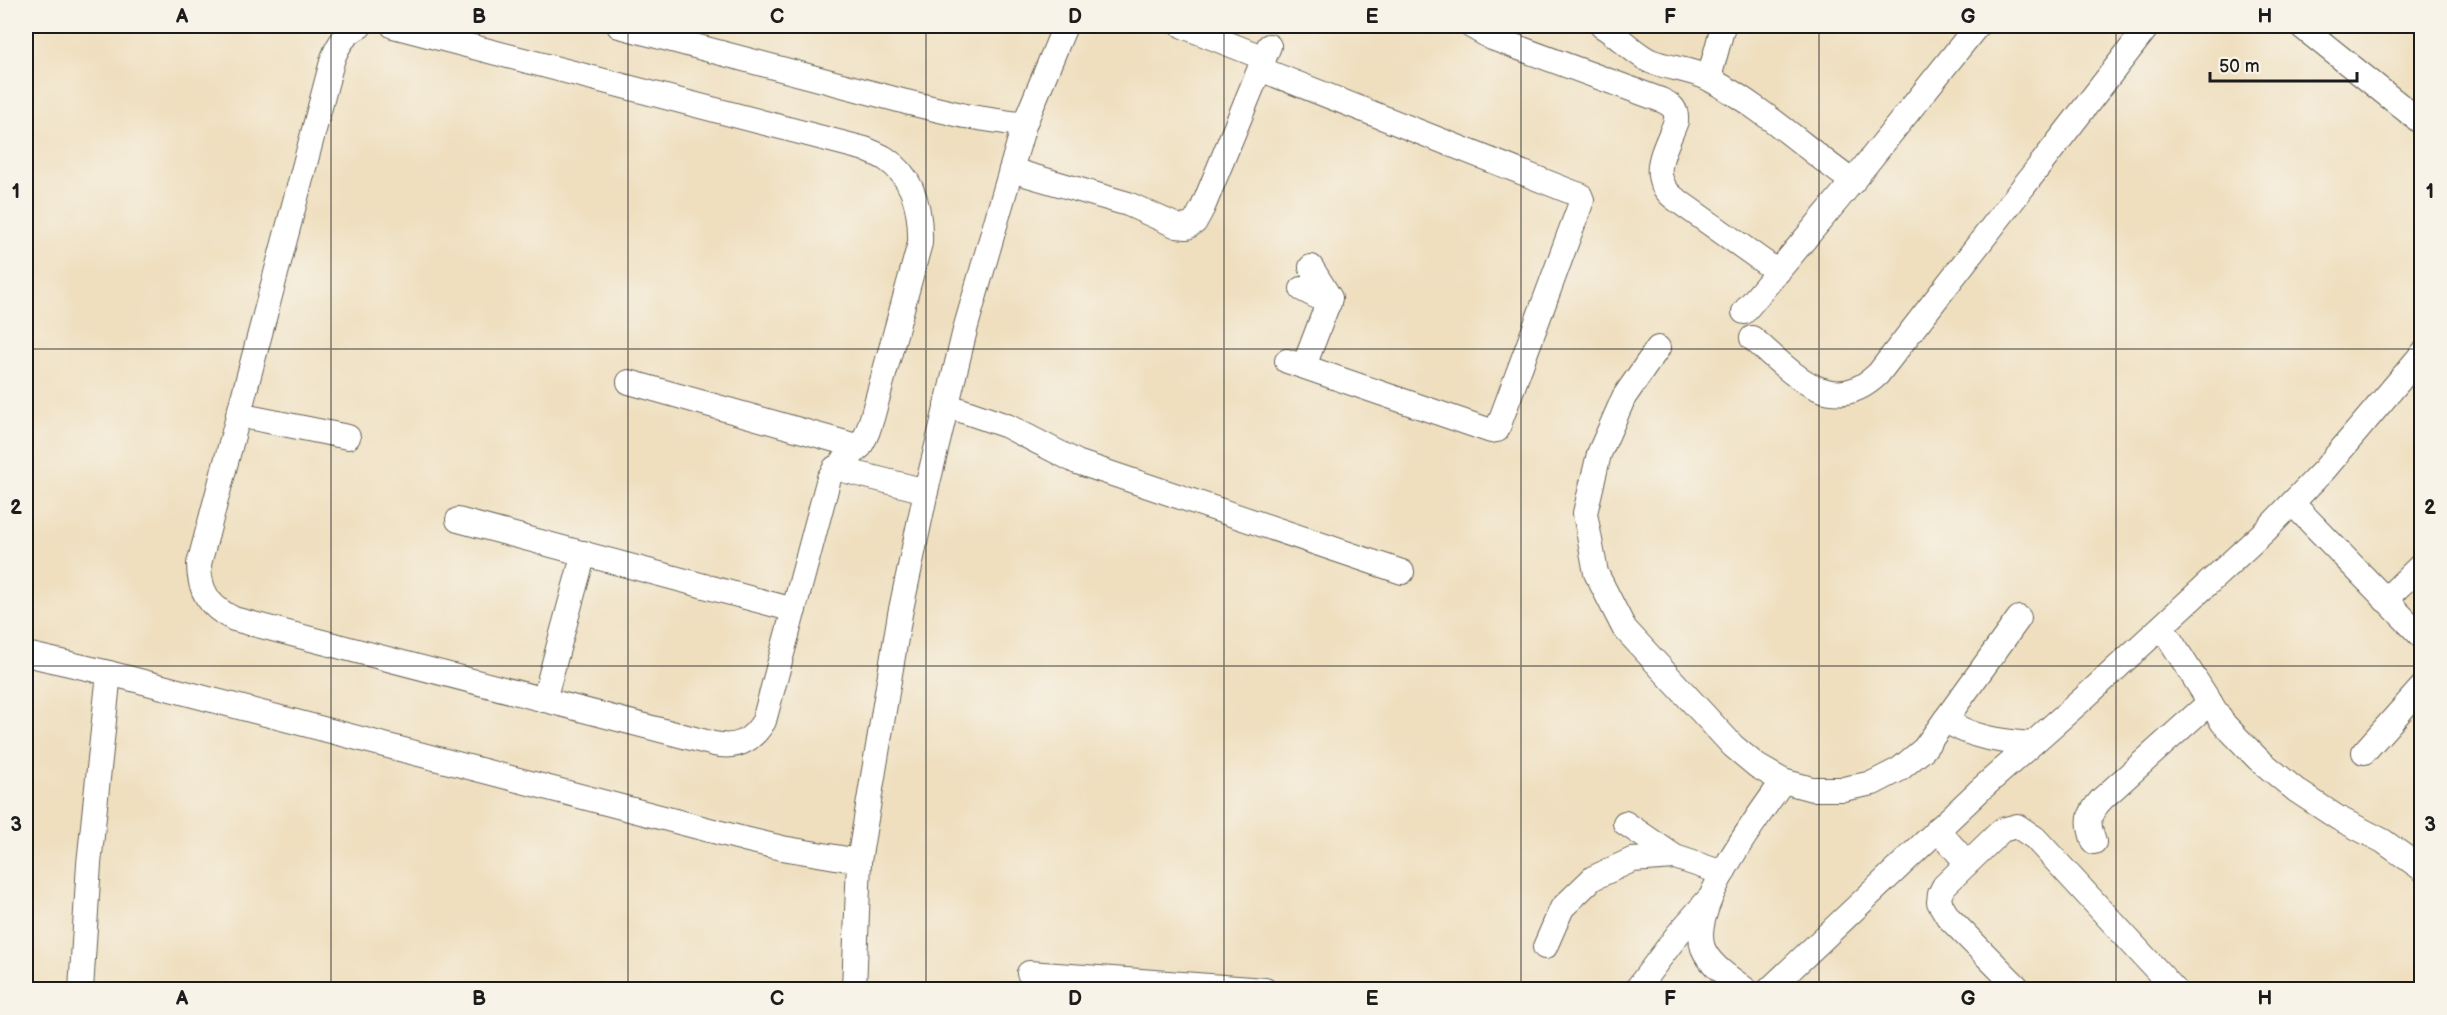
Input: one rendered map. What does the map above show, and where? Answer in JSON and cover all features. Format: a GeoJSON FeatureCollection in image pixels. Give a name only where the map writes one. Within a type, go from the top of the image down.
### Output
{"type":"FeatureCollection","features":[{"type":"Feature","properties":{"kind":"street"},"geometry":{"type":"LineString","coordinates":[[360,26],[347,34],[338,45],[333,58],[199,564],[199,578],[203,592],[210,604],[221,613],[234,619],[726,747],[749,740],[758,732],[764,721],[829,478],[835,468],[860,447],[868,433],[920,243],[921,219],[915,196],[903,176],[886,159],[864,149],[393,26]]}},
{"type":"Feature","properties":{"kind":"street"},"geometry":{"type":"LineString","coordinates":[[619,26],[926,107],[1024,125]]}},
{"type":"Feature","properties":{"kind":"street"},"geometry":{"type":"LineString","coordinates":[[854,990],[859,861],[900,614],[926,491],[946,405],[1024,125],[1065,26]]}},
{"type":"Feature","properties":{"kind":"street"},"geometry":{"type":"LineString","coordinates":[[1183,26],[1264,58],[1580,195],[1582,200],[1497,430],[1491,431],[1296,364],[1329,303],[1307,278]]}},
{"type":"Feature","properties":{"kind":"street"},"geometry":{"type":"LineString","coordinates":[[1471,26],[1492,38],[1674,107],[1677,114],[1676,121],[1659,170],[1662,186],[1674,198],[1778,272]]}},
{"type":"Feature","properties":{"kind":"street"},"geometry":{"type":"LineString","coordinates":[[1602,26],[1649,60],[1709,78],[1781,126],[1852,182]]}},
{"type":"Feature","properties":{"kind":"street"},"geometry":{"type":"LineString","coordinates":[[1709,78],[1722,26]]}},
{"type":"Feature","properties":{"kind":"street"},"geometry":{"type":"LineString","coordinates":[[1744,312],[1977,26]]}},
{"type":"Feature","properties":{"kind":"street"},"geometry":{"type":"LineString","coordinates":[[1752,338],[1818,390],[1834,394],[1850,392],[1866,386],[1878,374],[2148,26]]}},
{"type":"Feature","properties":{"kind":"street"},"geometry":{"type":"LineString","coordinates":[[2301,26],[2421,123]]}},
{"type":"Feature","properties":{"kind":"street"},"geometry":{"type":"LineString","coordinates":[[1011,170],[1128,204],[1177,226],[1187,227],[1195,222],[1203,207],[1264,58]]}},
{"type":"Feature","properties":{"kind":"street"},"geometry":{"type":"LineString","coordinates":[[1658,348],[1624,397],[1599,454],[1585,513],[1596,573],[1624,628],[1733,746],[1757,766],[1783,781],[1812,789],[1843,789],[1873,783],[1900,769],[1924,749],[2019,618]]}},
{"type":"Feature","properties":{"kind":"street"},"geometry":{"type":"LineString","coordinates":[[1769,990],[1937,829],[2162,627],[2266,530],[2378,408],[2421,354]]}},
{"type":"Feature","properties":{"kind":"street"},"geometry":{"type":"LineString","coordinates":[[629,382],[860,447]]}},
{"type":"Feature","properties":{"kind":"street"},"geometry":{"type":"LineString","coordinates":[[946,405],[994,420],[1077,462],[1402,572]]}},
{"type":"Feature","properties":{"kind":"street"},"geometry":{"type":"LineString","coordinates":[[238,415],[348,437]]}},
{"type":"Feature","properties":{"kind":"street"},"geometry":{"type":"LineString","coordinates":[[835,468],[926,491]]}},
{"type":"Feature","properties":{"kind":"street"},"geometry":{"type":"LineString","coordinates":[[2292,503],[2421,637]]}},
{"type":"Feature","properties":{"kind":"street"},"geometry":{"type":"LineString","coordinates":[[458,520],[794,610]]}},
{"type":"Feature","properties":{"kind":"street"},"geometry":{"type":"LineString","coordinates":[[544,700],[584,553]]}},
{"type":"Feature","properties":{"kind":"street"},"geometry":{"type":"LineString","coordinates":[[2385,600],[2421,564]]}},
{"type":"Feature","properties":{"kind":"street"},"geometry":{"type":"LineString","coordinates":[[2162,627],[2223,723],[2258,759],[2296,791],[2338,818],[2383,842],[2421,868]]}},
{"type":"Feature","properties":{"kind":"street"},"geometry":{"type":"LineString","coordinates":[[26,654],[109,673],[744,839],[859,861]]}},
{"type":"Feature","properties":{"kind":"street"},"geometry":{"type":"LineString","coordinates":[[81,990],[91,840],[109,673]]}},
{"type":"Feature","properties":{"kind":"street"},"geometry":{"type":"LineString","coordinates":[[2364,752],[2421,687]]}},
{"type":"Feature","properties":{"kind":"street"},"geometry":{"type":"LineString","coordinates":[[2094,842],[2089,820],[2091,810],[2210,702]]}},
{"type":"Feature","properties":{"kind":"street"},"geometry":{"type":"LineString","coordinates":[[1945,720],[1962,731],[1981,738],[2031,744]]}},
{"type":"Feature","properties":{"kind":"street"},"geometry":{"type":"LineString","coordinates":[[1746,990],[1710,960],[1702,946],[1702,921],[1723,873],[1750,827],[1783,781]]}},
{"type":"Feature","properties":{"kind":"street"},"geometry":{"type":"LineString","coordinates":[[1625,823],[1675,857],[1723,873]]}},
{"type":"Feature","properties":{"kind":"street"},"geometry":{"type":"LineString","coordinates":[[2020,990],[1942,910],[1939,902],[1940,894],[1950,879],[2002,830],[2017,826],[2030,832],[2175,990]]}},
{"type":"Feature","properties":{"kind":"street"},"geometry":{"type":"LineString","coordinates":[[1937,829],[1967,863]]}},
{"type":"Feature","properties":{"kind":"street"},"geometry":{"type":"LineString","coordinates":[[1545,948],[1562,908],[1593,878],[1632,860],[1675,857]]}},
{"type":"Feature","properties":{"kind":"street"},"geometry":{"type":"LineString","coordinates":[[1636,990],[1678,934],[1711,896]]}},
{"type":"Feature","properties":{"kind":"street"},"geometry":{"type":"LineString","coordinates":[[1029,973],[1131,985],[1265,990]]}}]}
